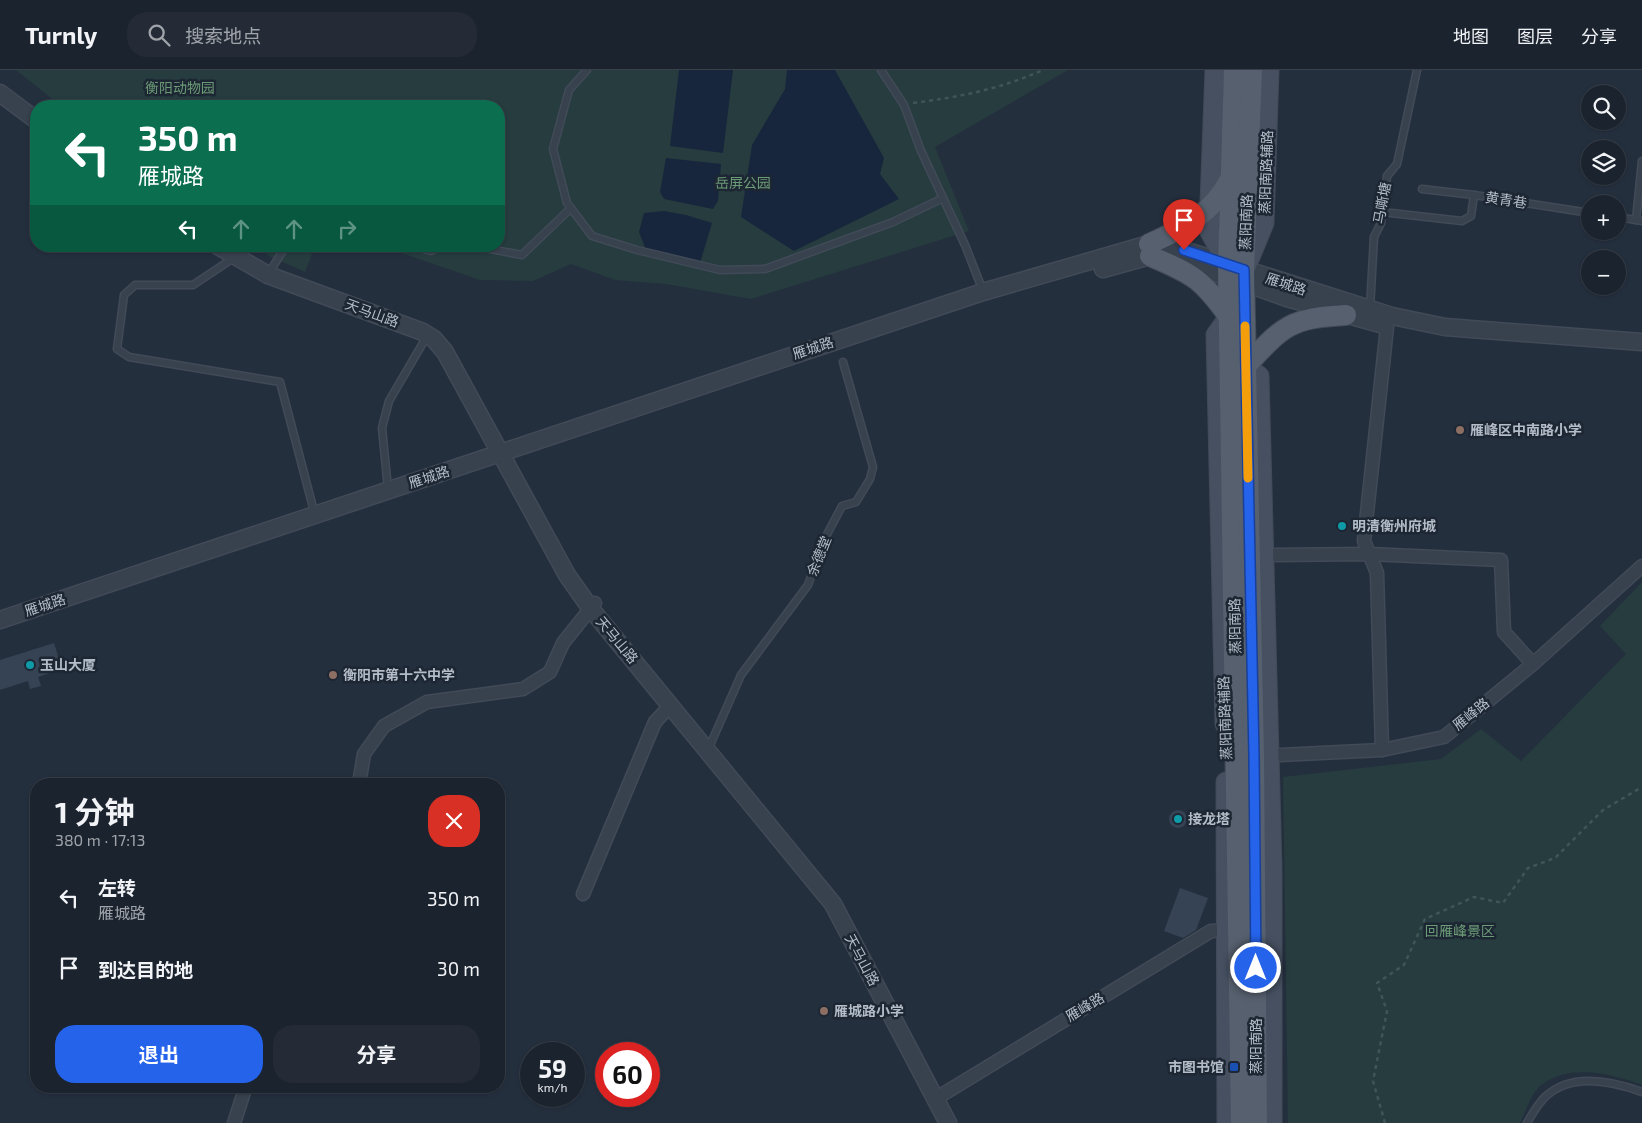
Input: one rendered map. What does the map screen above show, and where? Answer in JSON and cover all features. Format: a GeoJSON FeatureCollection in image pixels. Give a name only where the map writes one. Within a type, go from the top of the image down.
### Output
{"type":"FeatureCollection","features":[{"type":"Feature","properties":{"kind":"main road"},"geometry":{"type":"LineString","coordinates":[[1214,70],[1209,230],[1236,274]]}},
{"type":"Feature","properties":{"kind":"main road","name":"蒸阳南路"},"geometry":{"type":"LineString","coordinates":[[1234,70],[1231,177],[1236,274],[1246,366],[1256,555],[1262,756],[1257,1123]]}},
{"type":"Feature","properties":{"kind":"main road","name":"蒸阳南路"},"geometry":{"type":"LineString","coordinates":[[1242,1123],[1233,930],[1229,317],[1236,274],[1252,70]]}},
{"type":"Feature","properties":{"kind":"main road","name":"蒸阳南路辅路"},"geometry":{"type":"LineString","coordinates":[[1236,274],[1264,223],[1269,70]]}},
{"type":"Feature","properties":{"kind":"main road"},"geometry":{"type":"LineString","coordinates":[[1229,317],[1209,290],[1188,273],[1150,250],[1180,231],[1210,208],[1224,191],[1231,177]]}},
{"type":"Feature","properties":{"kind":"main road"},"geometry":{"type":"LineString","coordinates":[[1246,366],[1273,336],[1293,323],[1313,316],[1346,315]]}},
{"type":"Feature","properties":{"kind":"main road"},"geometry":{"type":"LineString","coordinates":[[1262,756],[1272,879],[1272,1123]]}},
{"type":"Feature","properties":{"kind":"main road"},"geometry":{"type":"LineString","coordinates":[[1226,1123],[1233,930]]}},
{"type":"Feature","properties":{"kind":"street"},"geometry":{"type":"LineString","coordinates":[[0,93],[30,116]]}},
{"type":"Feature","properties":{"kind":"street"},"geometry":{"type":"LineString","coordinates":[[0,103],[30,126]]}},
{"type":"Feature","properties":{"kind":"street","name":"雁城路"},"geometry":{"type":"LineString","coordinates":[[0,620],[388,490],[506,455],[1150,250]]}},
{"type":"Feature","properties":{"kind":"street","name":"雁城路"},"geometry":{"type":"LineString","coordinates":[[0,628],[983,292],[1150,250],[1184,250],[1236,274],[1346,315],[1387,326],[1443,337],[1642,353]]}},
{"type":"Feature","properties":{"kind":"street","name":"天马山路"},"geometry":{"type":"LineString","coordinates":[[235,252],[272,268],[425,324],[438,333],[450,346],[506,455]]}},
{"type":"Feature","properties":{"kind":"street","name":"天马山路"},"geometry":{"type":"LineString","coordinates":[[235,252],[268,274],[428,335],[445,352],[593,606],[833,904],[937,1098],[954,1123]]}},
{"type":"Feature","properties":{"kind":"street","name":"雁城路"},"geometry":{"type":"LineString","coordinates":[[1236,274],[1370,310],[1445,327],[1642,342]]}},
{"type":"Feature","properties":{"kind":"street"},"geometry":{"type":"LineString","coordinates":[[1382,750],[1377,573],[1364,541],[1387,326]]}},
{"type":"Feature","properties":{"kind":"street"},"geometry":{"type":"LineString","coordinates":[[1256,555],[1370,554],[1502,560],[1504,632],[1533,664]]}},
{"type":"Feature","properties":{"kind":"street","name":"雁峰路"},"geometry":{"type":"LineString","coordinates":[[1262,756],[1382,750],[1444,737],[1596,610],[1642,566]]}},
{"type":"Feature","properties":{"kind":"street"},"geometry":{"type":"LineString","coordinates":[[360,778],[364,754],[384,726],[427,702],[523,689],[550,672],[563,643],[593,606]]}},
{"type":"Feature","properties":{"kind":"street","name":"天马山路"},"geometry":{"type":"LineString","coordinates":[[593,606],[711,743],[837,900],[948,1123]]}},
{"type":"Feature","properties":{"kind":"street"},"geometry":{"type":"LineString","coordinates":[[583,894],[655,722],[671,705]]}},
{"type":"Feature","properties":{"kind":"street","name":"雁峰路"},"geometry":{"type":"LineString","coordinates":[[937,1098],[1211,931],[1233,930]]}},
{"type":"Feature","properties":{"kind":"street"},"geometry":{"type":"LineString","coordinates":[[234,1123],[244,1093]]}},
{"type":"Feature","properties":{"kind":"lane"},"geometry":{"type":"LineString","coordinates":[[587,70],[569,90],[553,149],[567,203],[592,236],[638,250],[720,270],[765,269],[894,222],[943,198]]}},
{"type":"Feature","properties":{"kind":"lane"},"geometry":{"type":"LineString","coordinates":[[882,70],[904,105],[921,150],[983,292]]}},
{"type":"Feature","properties":{"kind":"lane","name":"马嘶塘"},"geometry":{"type":"LineString","coordinates":[[1370,310],[1374,236],[1381,223],[1387,176],[1397,164],[1417,70]]}},
{"type":"Feature","properties":{"kind":"lane"},"geometry":{"type":"LineString","coordinates":[[1626,218],[1639,220],[1642,161]]}},
{"type":"Feature","properties":{"kind":"lane"},"geometry":{"type":"LineString","coordinates":[[1422,189],[1474,195]]}},
{"type":"Feature","properties":{"kind":"lane","name":"黄青巷"},"geometry":{"type":"LineString","coordinates":[[1382,212],[1462,221],[1471,216],[1474,195],[1581,212]]}},
{"type":"Feature","properties":{"kind":"lane"},"geometry":{"type":"LineString","coordinates":[[505,252],[522,255],[571,208]]}},
{"type":"Feature","properties":{"kind":"lane"},"geometry":{"type":"LineString","coordinates":[[235,252],[193,286],[135,286],[124,295],[117,349],[129,357],[280,382],[315,515]]}},
{"type":"Feature","properties":{"kind":"lane"},"geometry":{"type":"LineString","coordinates":[[272,268],[282,252]]}},
{"type":"Feature","properties":{"kind":"lane"},"geometry":{"type":"LineString","coordinates":[[388,490],[382,428],[389,401],[428,335]]}},
{"type":"Feature","properties":{"kind":"lane","name":"余德堂"},"geometry":{"type":"LineString","coordinates":[[711,743],[740,675],[808,585],[824,540],[842,506],[856,502],[870,479],[873,467],[843,362]]}},
{"type":"Feature","properties":{"kind":"lane"},"geometry":{"type":"LineString","coordinates":[[1527,1123],[1545,1096],[1559,1087],[1576,1081],[1601,1081],[1642,1092]]}},
{"type":"Feature","properties":{"kind":"path"},"geometry":{"type":"LineString","coordinates":[[904,105],[959,97],[1010,85],[1043,70]]}},
{"type":"Feature","properties":{"kind":"path"},"geometry":{"type":"LineString","coordinates":[[1385,1123],[1374,1081],[1387,1011],[1377,982],[1404,965],[1425,919],[1474,897],[1503,904],[1528,868],[1555,858],[1603,810],[1642,787]]}},
{"type":"Feature","properties":{"kind":"green space","name":"岳屏公园"},"geometry":{"type":"Polygon","coordinates":[[[16,70],[1068,70],[935,147],[969,231],[751,299],[666,284],[615,280],[571,264],[533,281],[480,280],[398,252],[505,252],[505,100],[54,100],[16,70]]]}},
{"type":"Feature","properties":{"kind":"green space"},"geometry":{"type":"Polygon","coordinates":[[[264,252],[313,252],[305,272],[264,252]]]}},
{"type":"Feature","properties":{"kind":"green space","name":"回雁峰景区"},"geometry":{"type":"Polygon","coordinates":[[[1642,582],[1642,1085],[1618,1077],[1593,1073],[1580,1072],[1555,1077],[1544,1083],[1536,1091],[1520,1123],[1288,1123],[1283,777],[1441,759],[1481,729],[1521,761],[1626,654],[1600,626],[1642,582]]]}},
{"type":"Feature","properties":{"kind":"water"},"geometry":{"type":"Polygon","coordinates":[[[679,70],[733,70],[723,153],[670,146],[679,70]]]}},
{"type":"Feature","properties":{"kind":"water"},"geometry":{"type":"Polygon","coordinates":[[[787,70],[835,70],[884,158],[880,174],[899,199],[794,251],[741,217],[752,145],[785,89],[787,70]]]}},
{"type":"Feature","properties":{"kind":"water"},"geometry":{"type":"Polygon","coordinates":[[[666,158],[721,164],[718,201],[713,209],[664,199],[660,192],[666,158]]]}},
{"type":"Feature","properties":{"kind":"water"},"geometry":{"type":"Polygon","coordinates":[[[664,211],[712,223],[700,263],[646,250],[639,232],[644,213],[664,211]]]}},
{"type":"Feature","properties":{"kind":"building","name":"玉山大厦"},"geometry":{"type":"Polygon","coordinates":[[[54,643],[62,669],[38,677],[41,686],[30,689],[28,681],[0,690],[0,660],[54,643]]]}},
{"type":"Feature","properties":{"kind":"building","name":"接龙塔"},"geometry":{"type":"Polygon","coordinates":[[[1178,810],[1184,813],[1187,819],[1184,825],[1178,828],[1172,825],[1169,819],[1172,813],[1178,810]]]}},
{"type":"Feature","properties":{"kind":"building"},"geometry":{"type":"Polygon","coordinates":[[[1180,888],[1208,898],[1196,930],[1183,938],[1164,931],[1180,888]]]}},
{"type":"Feature","properties":{"kind":"slow traffic"},"geometry":{"type":"LineString","coordinates":[[1245,326],[1248,478]]}},
{"type":"Feature","properties":{"kind":"place","name":"雁峰区中南路小学"},"geometry":{"type":"Point","coordinates":[1460,430]}},
{"type":"Feature","properties":{"kind":"place","name":"明清衡州府城"},"geometry":{"type":"Point","coordinates":[1342,526]}},
{"type":"Feature","properties":{"kind":"place","name":"玉山大厦"},"geometry":{"type":"Point","coordinates":[30,665]}},
{"type":"Feature","properties":{"kind":"place","name":"衡阳市第十六中学"},"geometry":{"type":"Point","coordinates":[333,675]}},
{"type":"Feature","properties":{"kind":"place","name":"接龙塔"},"geometry":{"type":"Point","coordinates":[1178,819]}},
{"type":"Feature","properties":{"kind":"place","name":"雁城路小学"},"geometry":{"type":"Point","coordinates":[824,1011]}},
{"type":"Feature","properties":{"kind":"place","name":"市图书馆"},"geometry":{"type":"Point","coordinates":[1234,1067]}},
{"type":"Feature","properties":{"kind":"route"},"geometry":{"type":"LineString","coordinates":[[1184,250],[1244,270],[1254,756],[1256,968]]}},
{"type":"Feature","properties":{"kind":"park label","name":"衡阳动物园"},"geometry":{"type":"Point","coordinates":[180,88]}}]}
